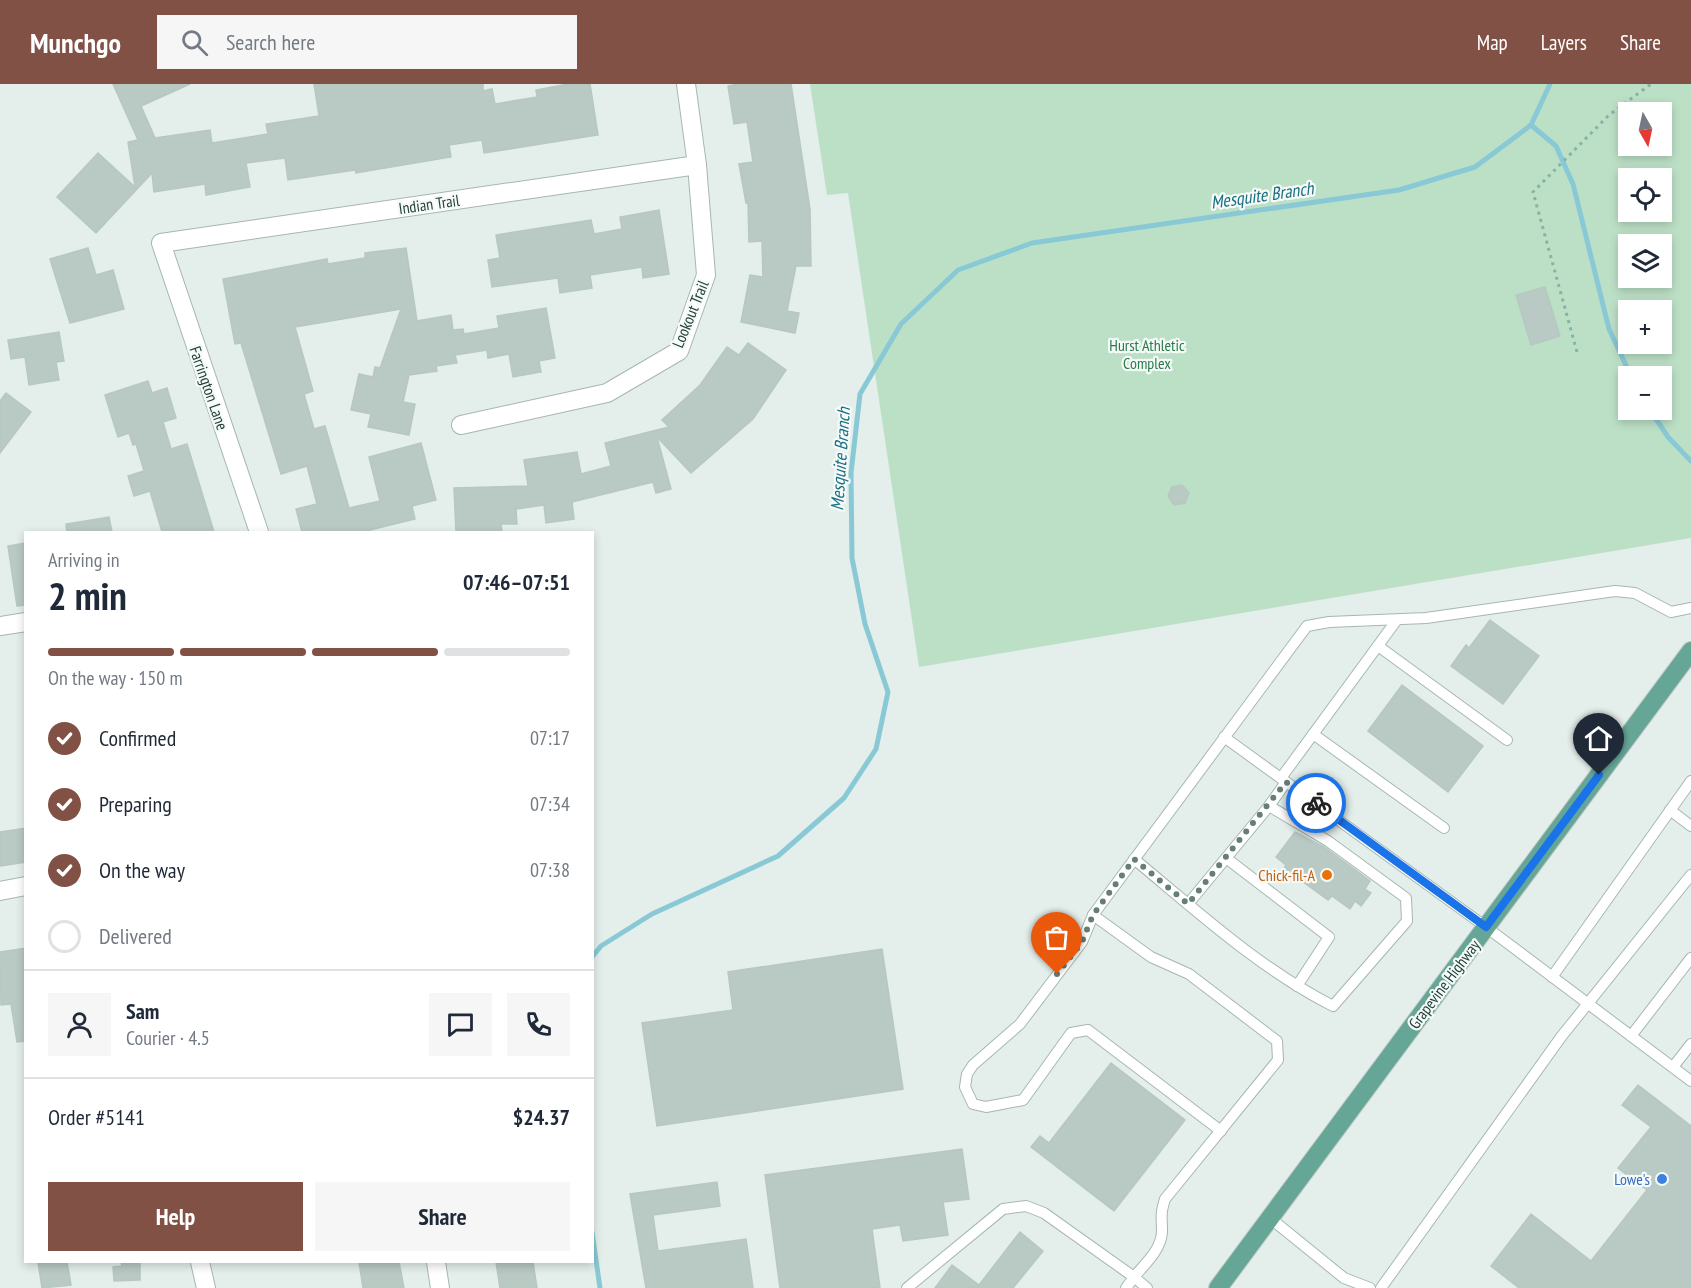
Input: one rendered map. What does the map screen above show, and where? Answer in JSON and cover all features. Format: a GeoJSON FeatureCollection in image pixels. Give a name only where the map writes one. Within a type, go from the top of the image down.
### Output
{"type":"FeatureCollection","features":[{"type":"Feature","properties":{"kind":"main road","name":"Grapevine Highway"},"geometry":{"type":"LineString","coordinates":[[1218,1288],[1688,659]]}},
{"type":"Feature","properties":{"kind":"street","name":"Lookout Trail"},"geometry":{"type":"LineString","coordinates":[[461,425],[607,393],[679,351],[706,275],[697,165],[686,84]]}},
{"type":"Feature","properties":{"kind":"street","name":"Indian Trail"},"geometry":{"type":"LineString","coordinates":[[161,243],[697,165]]}},
{"type":"Feature","properties":{"kind":"street","name":"Farrington Lane"},"geometry":{"type":"LineString","coordinates":[[161,243],[259,531]]}},
{"type":"Feature","properties":{"kind":"street"},"geometry":{"type":"LineString","coordinates":[[0,626],[24,622]]}},
{"type":"Feature","properties":{"kind":"street"},"geometry":{"type":"LineString","coordinates":[[0,891],[24,886]]}},
{"type":"Feature","properties":{"kind":"street"},"geometry":{"type":"LineString","coordinates":[[200,1263],[206,1288]]}},
{"type":"Feature","properties":{"kind":"street"},"geometry":{"type":"LineString","coordinates":[[436,1263],[440,1288]]}},
{"type":"Feature","properties":{"kind":"lane"},"geometry":{"type":"LineString","coordinates":[[1221,1131],[1088,1030],[1071,1033],[1023,1100],[986,1107],[972,1104],[965,1088],[967,1074],[973,1065],[1020,1024],[1082,942],[1093,915],[1307,626],[1329,622],[1396,621],[1615,591],[1635,592],[1671,612],[1691,608]]}},
{"type":"Feature","properties":{"kind":"lane"},"geometry":{"type":"LineString","coordinates":[[1188,904],[1269,806],[1313,734],[1396,621]]}},
{"type":"Feature","properties":{"kind":"lane"},"geometry":{"type":"LineString","coordinates":[[1378,646],[1507,740]]}},
{"type":"Feature","properties":{"kind":"lane"},"geometry":{"type":"LineString","coordinates":[[1313,734],[1444,828]]}},
{"type":"Feature","properties":{"kind":"lane"},"geometry":{"type":"LineString","coordinates":[[1224,737],[1486,927],[1691,1081]]}},
{"type":"Feature","properties":{"kind":"lane"},"geometry":{"type":"LineString","coordinates":[[1552,976],[1691,781]]}},
{"type":"Feature","properties":{"kind":"lane"},"geometry":{"type":"LineString","coordinates":[[1134,859],[1188,904],[1297,986],[1333,1006],[1407,921],[1406,898],[1328,841],[1269,806]]}},
{"type":"Feature","properties":{"kind":"lane"},"geometry":{"type":"LineString","coordinates":[[1670,810],[1691,826]]}},
{"type":"Feature","properties":{"kind":"lane"},"geometry":{"type":"LineString","coordinates":[[1226,858],[1329,937],[1297,986]]}},
{"type":"Feature","properties":{"kind":"lane"},"geometry":{"type":"LineString","coordinates":[[1381,1288],[1561,1037],[1691,875]]}},
{"type":"Feature","properties":{"kind":"lane"},"geometry":{"type":"LineString","coordinates":[[1093,915],[1151,957],[1189,974],[1277,1041],[1278,1060],[1165,1199],[1159,1217],[1162,1234],[1157,1250],[1126,1288]]}},
{"type":"Feature","properties":{"kind":"lane"},"geometry":{"type":"LineString","coordinates":[[1631,1036],[1691,958]]}},
{"type":"Feature","properties":{"kind":"lane"},"geometry":{"type":"LineString","coordinates":[[1673,1067],[1691,1044]]}},
{"type":"Feature","properties":{"kind":"lane"},"geometry":{"type":"LineString","coordinates":[[907,1288],[1003,1209],[1026,1206],[1044,1213],[1147,1288]]}},
{"type":"Feature","properties":{"kind":"lane"},"geometry":{"type":"LineString","coordinates":[[1270,1218],[1344,1278],[1371,1288]]}},
{"type":"Feature","properties":{"kind":"path"},"geometry":{"type":"LineString","coordinates":[[1577,352],[1533,192],[1609,115],[1651,84]]}},
{"type":"Feature","properties":{"kind":"green space","name":"Hurst Athletic Complex"},"geometry":{"type":"Polygon","coordinates":[[[810,84],[1691,84],[1691,538],[919,667],[848,193],[827,195],[810,84]]]}},
{"type":"Feature","properties":{"kind":"building"},"geometry":{"type":"Polygon","coordinates":[[[113,84],[190,84],[141,106],[155,138],[210,130],[212,143],[268,134],[266,124],[319,116],[314,84],[483,84],[483,91],[492,89],[495,104],[537,97],[536,90],[568,84],[590,84],[598,135],[484,153],[482,140],[449,145],[451,157],[356,173],[355,170],[288,180],[285,158],[246,163],[250,187],[206,195],[205,184],[154,192],[152,173],[96,233],[57,197],[98,153],[135,187],[128,142],[138,140],[113,84]]]}},
{"type":"Feature","properties":{"kind":"building"},"geometry":{"type":"Polygon","coordinates":[[[791,84],[810,209],[811,266],[796,266],[787,311],[799,313],[795,333],[741,322],[750,275],[763,277],[762,241],[749,242],[748,203],[746,203],[739,164],[753,162],[747,122],[734,124],[728,86],[791,84]]]}},
{"type":"Feature","properties":{"kind":"building"},"geometry":{"type":"Polygon","coordinates":[[[659,210],[669,274],[643,278],[642,267],[590,275],[592,288],[560,293],[558,278],[492,287],[488,260],[500,258],[496,235],[591,220],[594,234],[622,229],[620,217],[659,210]]]}},
{"type":"Feature","properties":{"kind":"building"},"geometry":{"type":"Polygon","coordinates":[[[88,248],[96,275],[113,270],[124,309],[70,323],[50,259],[88,248]]]}},
{"type":"Feature","properties":{"kind":"building"},"geometry":{"type":"Polygon","coordinates":[[[406,248],[417,321],[451,315],[453,330],[463,329],[464,334],[499,328],[497,316],[546,308],[555,358],[539,361],[541,372],[513,377],[509,354],[488,358],[487,350],[455,355],[457,363],[436,366],[437,371],[409,375],[403,402],[415,404],[409,435],[368,427],[371,414],[351,410],[359,374],[373,377],[375,367],[380,368],[401,309],[295,327],[313,391],[304,394],[314,429],[325,426],[349,508],[380,501],[369,457],[421,443],[436,500],[412,506],[415,519],[370,531],[302,531],[296,509],[317,504],[307,466],[281,474],[241,343],[235,344],[223,279],[327,259],[328,264],[365,258],[365,253],[406,248]]]}},
{"type":"Feature","properties":{"kind":"building"},"geometry":{"type":"Polygon","coordinates":[[[1545,287],[1560,336],[1531,345],[1516,295],[1545,287]]]}},
{"type":"Feature","properties":{"kind":"building"},"geometry":{"type":"Polygon","coordinates":[[[59,332],[64,361],[56,362],[59,380],[29,385],[25,357],[11,359],[8,340],[59,332]]]}},
{"type":"Feature","properties":{"kind":"building"},"geometry":{"type":"Polygon","coordinates":[[[748,343],[786,370],[753,419],[691,473],[657,437],[671,489],[656,493],[653,482],[572,502],[574,519],[546,523],[544,505],[516,509],[517,524],[501,524],[502,531],[456,531],[454,488],[528,486],[524,460],[577,452],[581,474],[611,466],[605,443],[669,427],[662,420],[700,385],[727,347],[739,355],[748,343]]]}},
{"type":"Feature","properties":{"kind":"building"},"geometry":{"type":"Polygon","coordinates":[[[148,381],[152,393],[167,388],[176,418],[163,422],[171,449],[187,444],[214,531],[162,531],[150,491],[134,496],[128,476],[144,471],[136,444],[133,445],[129,433],[118,437],[105,395],[148,381]]]}},
{"type":"Feature","properties":{"kind":"building"},"geometry":{"type":"Polygon","coordinates":[[[6,393],[31,412],[0,453],[0,401],[6,393]]]}},
{"type":"Feature","properties":{"kind":"building"},"geometry":{"type":"Polygon","coordinates":[[[1182,485],[1189,493],[1185,503],[1174,505],[1168,496],[1172,487],[1182,485]]]}},
{"type":"Feature","properties":{"kind":"building"},"geometry":{"type":"Polygon","coordinates":[[[109,517],[112,531],[67,531],[66,524],[109,517]]]}},
{"type":"Feature","properties":{"kind":"building"},"geometry":{"type":"Polygon","coordinates":[[[24,543],[24,605],[17,606],[8,546],[24,543]]]}},
{"type":"Feature","properties":{"kind":"building"},"geometry":{"type":"Polygon","coordinates":[[[1490,620],[1539,656],[1503,704],[1451,666],[1466,645],[1469,648],[1490,620]]]}},
{"type":"Feature","properties":{"kind":"building"},"geometry":{"type":"Polygon","coordinates":[[[1402,685],[1483,746],[1448,792],[1368,731],[1402,685]]]}},
{"type":"Feature","properties":{"kind":"building"},"geometry":{"type":"Polygon","coordinates":[[[24,828],[24,862],[0,866],[0,832],[24,828]]]}},
{"type":"Feature","properties":{"kind":"building","name":"Chick-fil-A"},"geometry":{"type":"Polygon","coordinates":[[[1295,832],[1324,847],[1370,881],[1365,889],[1371,893],[1361,906],[1355,901],[1350,909],[1332,896],[1328,900],[1284,868],[1286,865],[1276,857],[1295,832]]]}},
{"type":"Feature","properties":{"kind":"building"},"geometry":{"type":"Polygon","coordinates":[[[24,948],[24,1041],[17,1042],[11,1004],[1,1005],[0,952],[24,948]]]}},
{"type":"Feature","properties":{"kind":"building"},"geometry":{"type":"Polygon","coordinates":[[[882,949],[903,1089],[657,1126],[642,1023],[733,1010],[728,972],[882,949]]]}},
{"type":"Feature","properties":{"kind":"building"},"geometry":{"type":"Polygon","coordinates":[[[1111,1063],[1185,1120],[1114,1211],[1031,1147],[1040,1136],[1049,1143],[1111,1063]]]}},
{"type":"Feature","properties":{"kind":"building","name":"Lowe's"},"geometry":{"type":"Polygon","coordinates":[[[1638,1085],[1691,1126],[1691,1288],[1519,1288],[1491,1266],[1531,1214],[1591,1261],[1647,1190],[1618,1168],[1651,1127],[1622,1105],[1638,1085]]]}},
{"type":"Feature","properties":{"kind":"building"},"geometry":{"type":"Polygon","coordinates":[[[962,1149],[969,1199],[943,1202],[948,1235],[903,1241],[900,1225],[872,1229],[880,1288],[780,1288],[765,1175],[962,1149]]]}},
{"type":"Feature","properties":{"kind":"building"},"geometry":{"type":"Polygon","coordinates":[[[717,1182],[720,1206],[653,1215],[658,1251],[746,1239],[753,1288],[646,1288],[630,1194],[717,1182]]]}},
{"type":"Feature","properties":{"kind":"building"},"geometry":{"type":"Polygon","coordinates":[[[1020,1232],[1043,1251],[1013,1288],[935,1288],[952,1265],[979,1285],[1020,1232]]]}},
{"type":"Feature","properties":{"kind":"building"},"geometry":{"type":"Polygon","coordinates":[[[38,1263],[67,1263],[71,1285],[42,1288],[38,1263]]]}},
{"type":"Feature","properties":{"kind":"building"},"geometry":{"type":"Polygon","coordinates":[[[121,1263],[140,1263],[140,1280],[114,1281],[113,1267],[122,1266],[121,1263]]]}},
{"type":"Feature","properties":{"kind":"building"},"geometry":{"type":"Polygon","coordinates":[[[359,1263],[399,1263],[404,1288],[363,1288],[359,1263]]]}},
{"type":"Feature","properties":{"kind":"building"},"geometry":{"type":"Polygon","coordinates":[[[496,1263],[533,1263],[537,1288],[500,1288],[496,1263]]]}},
{"type":"Feature","properties":{"kind":"waterway","name":"Mesquite Branch"},"geometry":{"type":"LineString","coordinates":[[594,955],[601,946],[652,914],[778,856],[844,798],[876,749],[888,692],[865,624],[852,558],[851,473],[860,394],[901,324],[958,270],[1032,243],[1399,190],[1475,167],[1531,125],[1550,84]]}},
{"type":"Feature","properties":{"kind":"waterway"},"geometry":{"type":"LineString","coordinates":[[1531,125],[1556,146],[1573,184],[1609,329],[1626,366]]}},
{"type":"Feature","properties":{"kind":"waterway"},"geometry":{"type":"LineString","coordinates":[[1657,420],[1668,437],[1691,461]]}},
{"type":"Feature","properties":{"kind":"waterway","name":"Mesquite Branch"},"geometry":{"type":"LineString","coordinates":[[594,1246],[600,1288]]}},
{"type":"Feature","properties":{"kind":"way so far"},"geometry":{"type":"LineString","coordinates":[[1057,974],[1082,942],[1093,915],[1134,859],[1188,904],[1286,782],[1316,803]]}},
{"type":"Feature","properties":{"kind":"place","name":"Chick-fil-A"},"geometry":{"type":"Point","coordinates":[1327,875]}},
{"type":"Feature","properties":{"kind":"place","name":"Lowe's"},"geometry":{"type":"Point","coordinates":[1662,1179]}},
{"type":"Feature","properties":{"kind":"route"},"geometry":{"type":"LineString","coordinates":[[1316,803],[1486,927],[1599,775]]}}]}
